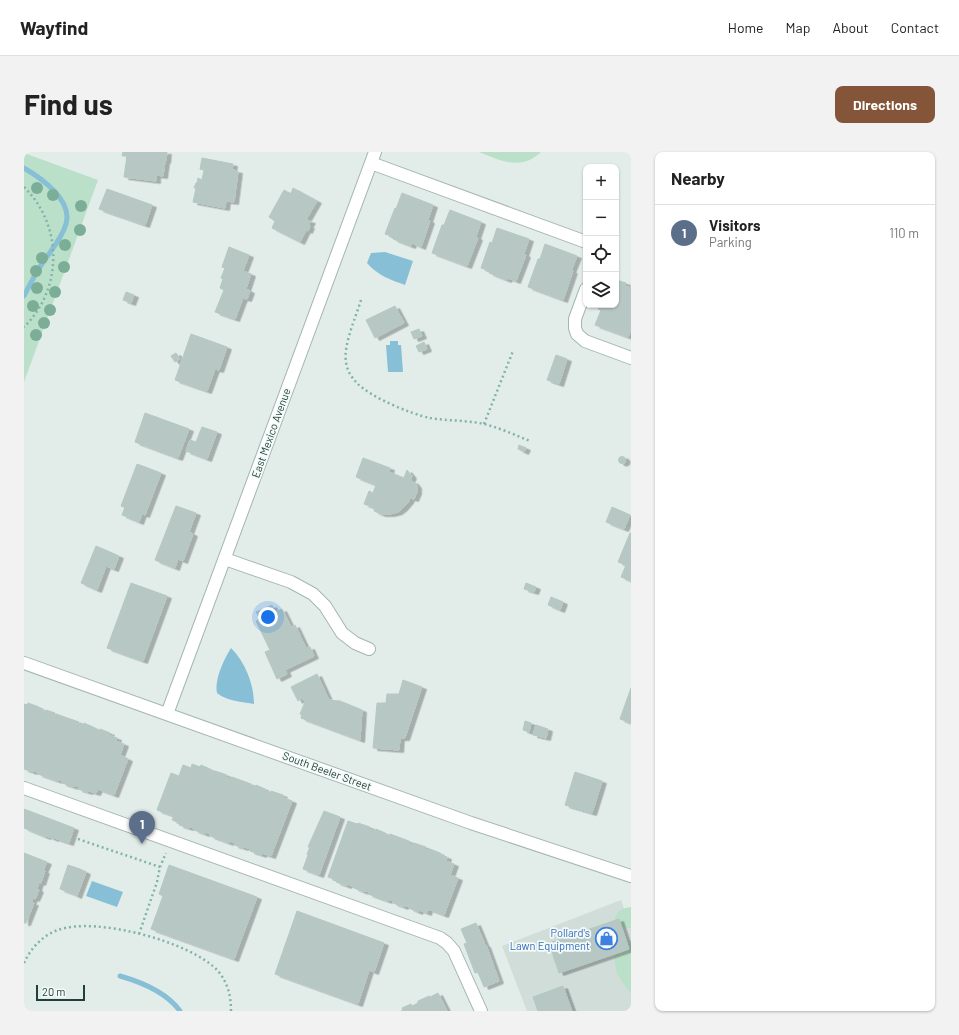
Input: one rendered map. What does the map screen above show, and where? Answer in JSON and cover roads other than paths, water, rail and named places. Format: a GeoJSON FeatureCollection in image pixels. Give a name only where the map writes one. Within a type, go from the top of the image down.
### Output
{"type":"FeatureCollection","features":[{"type":"Feature","properties":{"kind":"street"},"geometry":{"type":"LineString","coordinates":[[373,157],[583,241]]}},
{"type":"Feature","properties":{"kind":"street","name":"East Mexico Avenue"},"geometry":{"type":"LineString","coordinates":[[167,714],[373,157]]}},
{"type":"Feature","properties":{"kind":"street"},"geometry":{"type":"LineString","coordinates":[[583,297],[575,319],[576,334],[585,341],[631,358]]}},
{"type":"Feature","properties":{"kind":"street"},"geometry":{"type":"LineString","coordinates":[[225,559],[291,582],[313,594],[325,606],[342,633],[355,643],[369,649]]}},
{"type":"Feature","properties":{"kind":"street","name":"South Beeler Street"},"geometry":{"type":"LineString","coordinates":[[24,663],[471,823],[631,876]]}},
{"type":"Feature","properties":{"kind":"street"},"geometry":{"type":"LineString","coordinates":[[24,788],[440,938],[454,951],[481,1011]]}},
{"type":"Feature","properties":{"kind":"water"},"geometry":{"type":"Polygon","coordinates":[[[385,252],[413,261],[405,285],[380,274],[367,263],[371,253],[385,252]]]}},
{"type":"Feature","properties":{"kind":"water"},"geometry":{"type":"Polygon","coordinates":[[[390,341],[398,341],[398,345],[401,345],[403,372],[388,372],[386,345],[390,345],[390,341]]]}},
{"type":"Feature","properties":{"kind":"water"},"geometry":{"type":"Polygon","coordinates":[[[231,648],[248,674],[254,696],[254,704],[240,702],[221,696],[217,693],[216,688],[218,676],[225,658],[231,648]]]}},
{"type":"Feature","properties":{"kind":"water"},"geometry":{"type":"Polygon","coordinates":[[[92,881],[123,892],[117,907],[86,896],[92,881]]]}},
{"type":"Feature","properties":{"kind":"waterway"},"geometry":{"type":"LineString","coordinates":[[24,168],[47,184],[54,191],[65,207],[67,215],[66,224],[62,234],[38,269],[24,296]]}},
{"type":"Feature","properties":{"kind":"waterway"},"geometry":{"type":"LineString","coordinates":[[120,976],[136,981],[153,989],[168,999],[180,1011]]}},
{"type":"Feature","properties":{"kind":"place","name":"Visitors"},"geometry":{"type":"Point","coordinates":[142,844]}},
{"type":"Feature","properties":{"kind":"place","name":"Pollard's Lawn Equipment"},"geometry":{"type":"Point","coordinates":[606,939]}}]}
